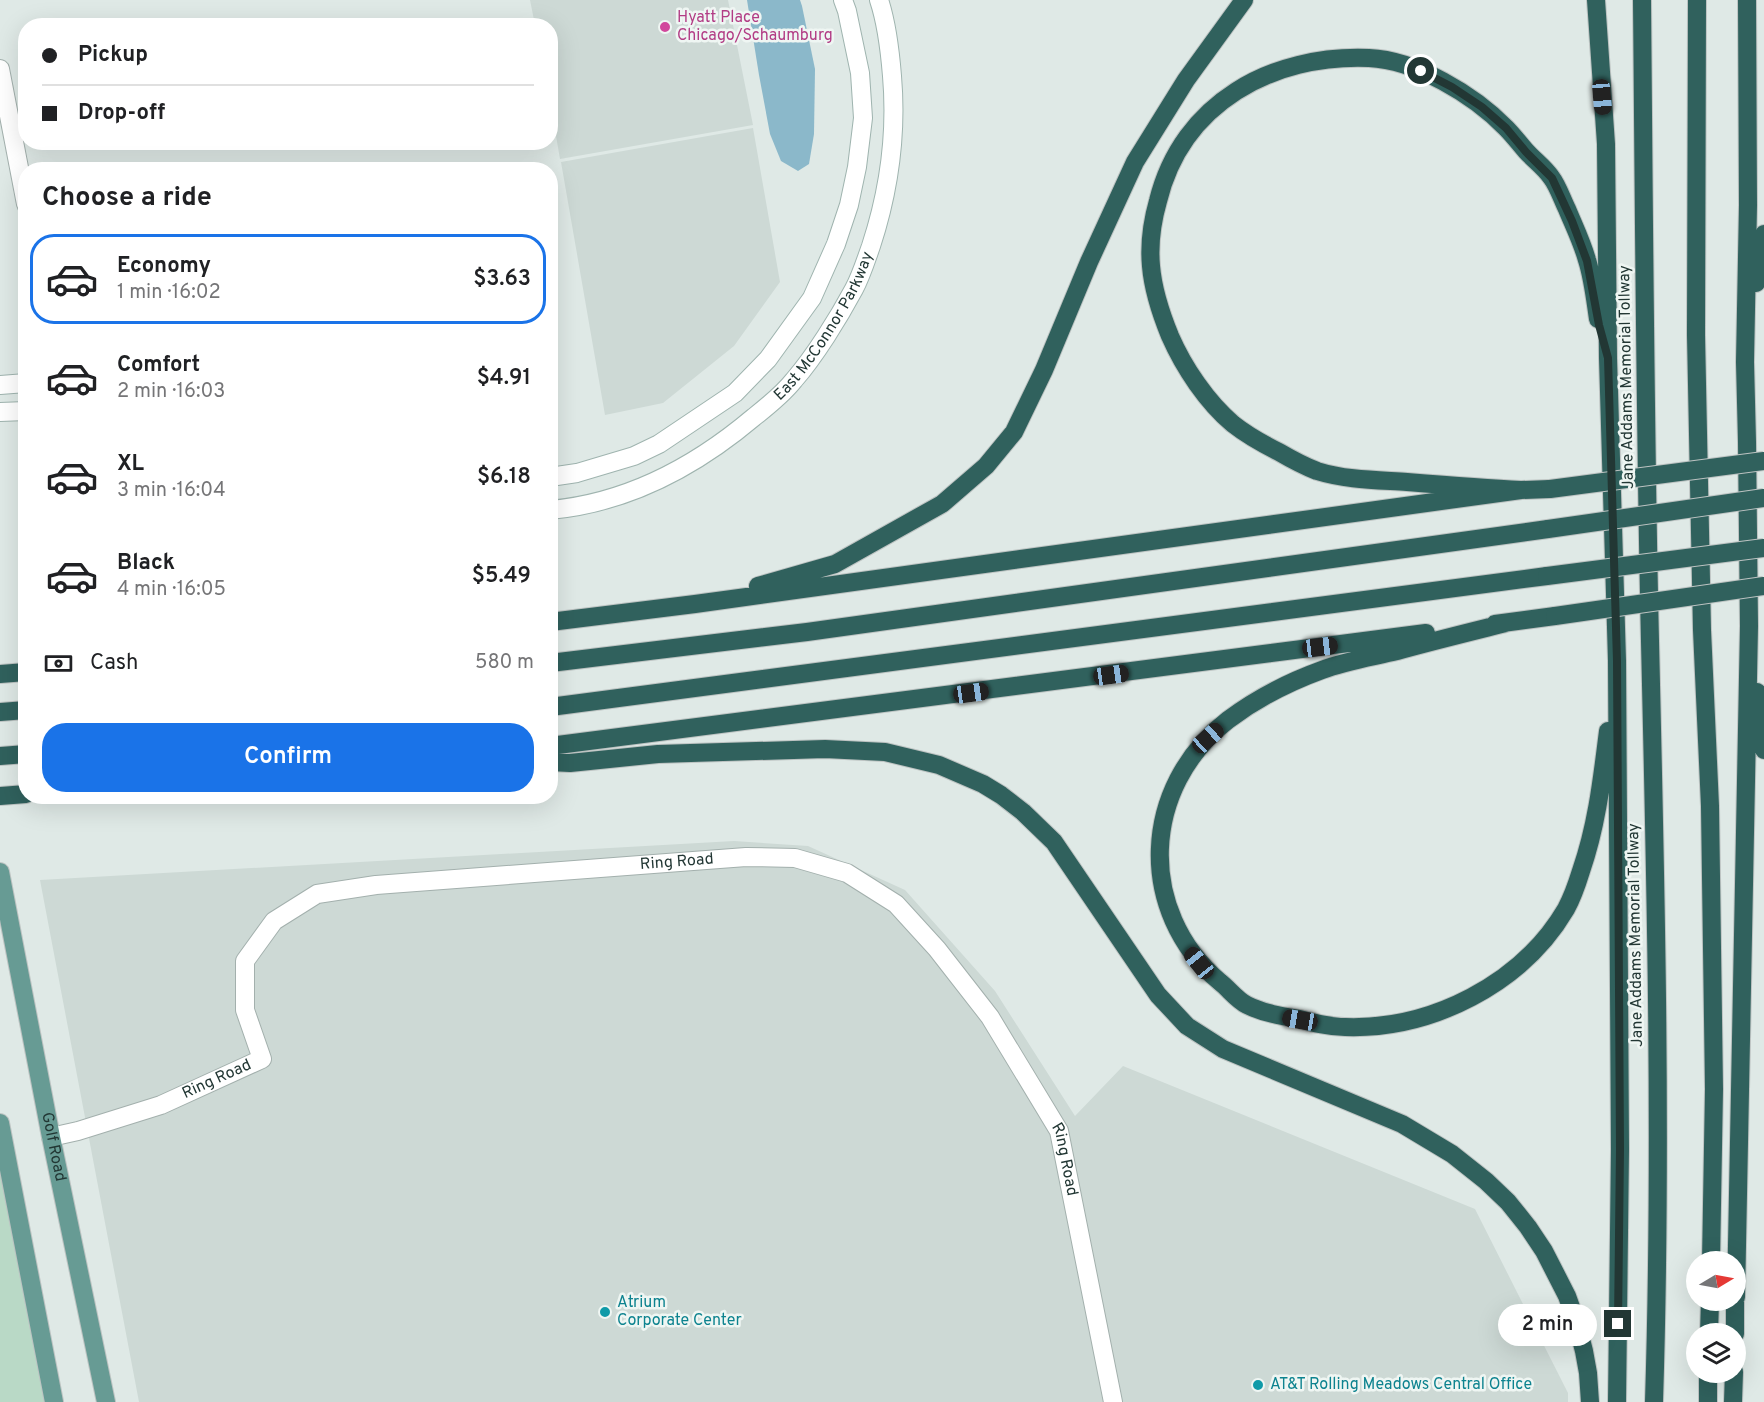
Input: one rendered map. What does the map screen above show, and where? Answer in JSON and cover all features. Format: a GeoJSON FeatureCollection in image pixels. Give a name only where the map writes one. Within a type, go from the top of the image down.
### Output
{"type":"FeatureCollection","features":[{"type":"Feature","properties":{"kind":"highway"},"geometry":{"type":"LineString","coordinates":[[695,604],[835,564],[942,504],[986,466],[1014,432],[1044,370],[1089,262],[1135,162],[1186,80],[1244,0]]}},
{"type":"Feature","properties":{"kind":"highway"},"geometry":{"type":"LineString","coordinates":[[1596,0],[1606,144],[1608,358],[1617,661],[1620,1149],[1617,1402]]}},
{"type":"Feature","properties":{"kind":"highway","name":"Jane Addams Memorial Tollway"},"geometry":{"type":"LineString","coordinates":[[1642,0],[1658,1138],[1658,1280],[1654,1402]]}},
{"type":"Feature","properties":{"kind":"highway"},"geometry":{"type":"LineString","coordinates":[[1697,0],[1696,347],[1702,630],[1710,817],[1714,1089],[1711,1251]]}},
{"type":"Feature","properties":{"kind":"highway"},"geometry":{"type":"LineString","coordinates":[[1737,1251],[1749,626],[1745,362],[1748,205],[1747,0]]}},
{"type":"Feature","properties":{"kind":"highway"},"geometry":{"type":"LineString","coordinates":[[1608,358],[1599,325],[1587,261],[1552,178],[1506,128],[1482,107],[1452,87],[1412,68],[1371,58],[1326,60],[1297,64],[1276,71],[1232,93],[1215,107],[1184,140],[1172,159],[1161,186],[1152,223],[1150,264],[1153,283],[1177,352],[1206,395],[1232,423],[1258,441],[1315,470],[1349,479],[1521,490],[1550,489],[1764,461]]}},
{"type":"Feature","properties":{"kind":"highway"},"geometry":{"type":"LineString","coordinates":[[1745,362],[1764,234]]}},
{"type":"Feature","properties":{"kind":"highway"},"geometry":{"type":"LineString","coordinates":[[558,621],[1521,490]]}},
{"type":"Feature","properties":{"kind":"highway"},"geometry":{"type":"LineString","coordinates":[[558,662],[807,632],[1764,498]]}},
{"type":"Feature","properties":{"kind":"highway"},"geometry":{"type":"LineString","coordinates":[[558,705],[1764,549]]}},
{"type":"Feature","properties":{"kind":"highway"},"geometry":{"type":"LineString","coordinates":[[558,745],[1506,623],[1764,586]]}},
{"type":"Feature","properties":{"kind":"highway"},"geometry":{"type":"LineString","coordinates":[[1506,623],[1352,661],[1321,671],[1261,698],[1239,713],[1208,738],[1185,766],[1168,798],[1160,836],[1161,874],[1169,913],[1189,950],[1199,963],[1246,1005],[1275,1015],[1325,1026],[1375,1026],[1397,1023],[1455,1005],[1478,993],[1532,953],[1566,909],[1588,851],[1601,789],[1617,661]]}},
{"type":"Feature","properties":{"kind":"highway"},"geometry":{"type":"LineString","coordinates":[[1749,626],[1764,750]]}},
{"type":"Feature","properties":{"kind":"highway"},"geometry":{"type":"LineString","coordinates":[[0,712],[18,710]]}},
{"type":"Feature","properties":{"kind":"highway"},"geometry":{"type":"LineString","coordinates":[[558,762],[658,754],[825,749],[885,752],[939,765],[983,784],[1001,795],[1023,812],[1054,842],[1158,995],[1187,1026],[1224,1049],[1402,1124],[1452,1154],[1508,1202],[1544,1251],[1567,1296],[1584,1352],[1590,1402]]}},
{"type":"Feature","properties":{"kind":"highway"},"geometry":{"type":"LineString","coordinates":[[0,756],[18,755]]}},
{"type":"Feature","properties":{"kind":"highway"},"geometry":{"type":"LineString","coordinates":[[0,796],[18,795]]}},
{"type":"Feature","properties":{"kind":"highway"},"geometry":{"type":"LineString","coordinates":[[1708,1383],[1708,1402]]}},
{"type":"Feature","properties":{"kind":"highway"},"geometry":{"type":"LineString","coordinates":[[1733,1402],[1734,1383]]}},
{"type":"Feature","properties":{"kind":"main road","name":"Golf Road"},"geometry":{"type":"LineString","coordinates":[[0,872],[2,893],[106,1402]]}},
{"type":"Feature","properties":{"kind":"main road"},"geometry":{"type":"LineString","coordinates":[[0,1123],[54,1402]]}},
{"type":"Feature","properties":{"kind":"street","name":"East McConnor Parkway"},"geometry":{"type":"LineString","coordinates":[[558,476],[577,473],[634,456],[659,444],[735,393],[768,359],[812,298],[836,244],[849,205],[857,167],[863,118],[860,73],[843,0]]}},
{"type":"Feature","properties":{"kind":"street","name":"East McConnor Parkway"},"geometry":{"type":"LineString","coordinates":[[558,509],[603,502],[636,490],[670,475],[732,436],[794,381],[834,322],[855,288],[878,224],[893,140],[895,103],[879,0]]}},
{"type":"Feature","properties":{"kind":"street"},"geometry":{"type":"LineString","coordinates":[[0,69],[18,162]]}},
{"type":"Feature","properties":{"kind":"street"},"geometry":{"type":"LineString","coordinates":[[0,385],[18,384]]}},
{"type":"Feature","properties":{"kind":"street"},"geometry":{"type":"LineString","coordinates":[[0,412],[18,411]]}},
{"type":"Feature","properties":{"kind":"street","name":"Ring Road"},"geometry":{"type":"LineString","coordinates":[[51,1137],[161,1105],[262,1059],[245,1010],[245,961],[274,921],[318,894],[376,885],[746,857],[795,858],[847,873],[896,904],[937,949],[990,1017],[1059,1131],[1113,1402]]}},
{"type":"Feature","properties":{"kind":"shaded area"},"geometry":{"type":"Polygon","coordinates":[[[530,0],[728,0],[753,125],[560,159],[558,147],[558,18],[534,18],[530,0]]]}},
{"type":"Feature","properties":{"kind":"shaded area"},"geometry":{"type":"Polygon","coordinates":[[[753,128],[780,282],[734,346],[663,403],[605,415],[561,162],[753,128]]]}},
{"type":"Feature","properties":{"kind":"shaded area"},"geometry":{"type":"Polygon","coordinates":[[[734,841],[808,846],[905,890],[995,991],[1075,1116],[1123,1066],[1475,1209],[1568,1393],[1568,1402],[139,1402],[40,880],[734,841]]]}},
{"type":"Feature","properties":{"kind":"green space"},"geometry":{"type":"Polygon","coordinates":[[[0,1125],[54,1402],[0,1402],[0,1125]]]}},
{"type":"Feature","properties":{"kind":"water"},"geometry":{"type":"Polygon","coordinates":[[[747,0],[800,0],[802,6],[815,69],[814,134],[809,164],[798,171],[781,161],[770,134],[747,0]]]}},
{"type":"Feature","properties":{"kind":"place","name":"Hyatt Place Chicago/Schaumburg"},"geometry":{"type":"Point","coordinates":[665,27]}},
{"type":"Feature","properties":{"kind":"place","name":"Atrium Corporate Center"},"geometry":{"type":"Point","coordinates":[605,1312]}},
{"type":"Feature","properties":{"kind":"place","name":"AT&T Rolling Meadows Central Office"},"geometry":{"type":"Point","coordinates":[1258,1385]}},
{"type":"Feature","properties":{"kind":"route"},"geometry":{"type":"LineString","coordinates":[[1421,71],[1452,87],[1482,107],[1506,128],[1552,178],[1587,261],[1599,325],[1608,358],[1617,661],[1620,1149],[1618,1324]]}}]}
